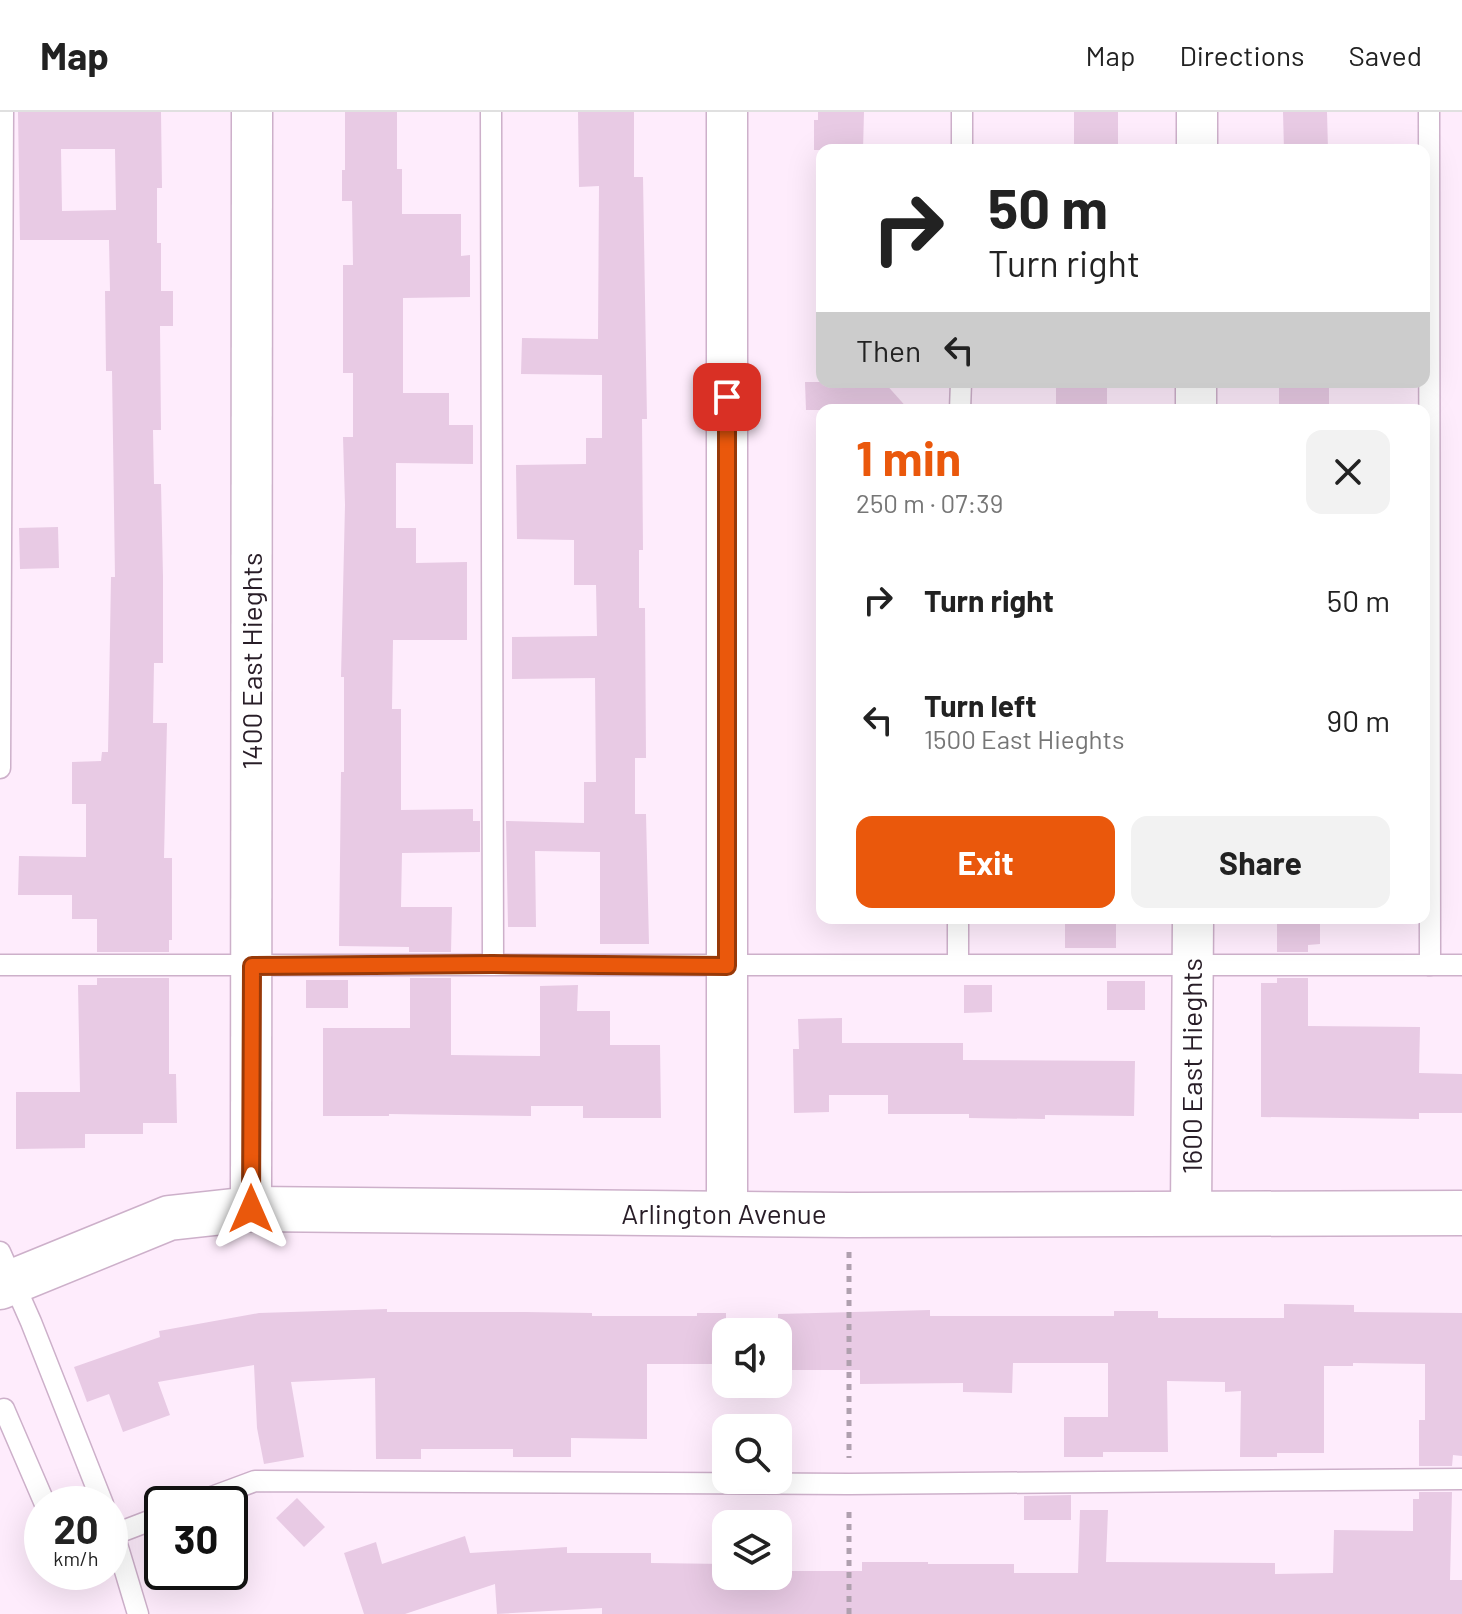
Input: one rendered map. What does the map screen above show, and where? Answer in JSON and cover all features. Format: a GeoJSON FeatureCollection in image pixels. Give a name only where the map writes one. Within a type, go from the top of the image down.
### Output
{"type":"FeatureCollection","features":[{"type":"Feature","properties":{"kind":"street","name":"1400 East Hieghts"},"geometry":{"type":"LineString","coordinates":[[251,1209],[252,112]]}},
{"type":"Feature","properties":{"kind":"street"},"geometry":{"type":"LineString","coordinates":[[727,112],[727,1214]]}},
{"type":"Feature","properties":{"kind":"street"},"geometry":{"type":"LineString","coordinates":[[1197,112],[1197,144]]}},
{"type":"Feature","properties":{"kind":"street","name":"1600 East Hieghts"},"geometry":{"type":"LineString","coordinates":[[1191,1215],[1193,924]]}},
{"type":"Feature","properties":{"kind":"street","name":"Arlington Avenue"},"geometry":{"type":"LineString","coordinates":[[5,1273],[169,1218],[251,1209],[727,1214],[1462,1213]]}},
{"type":"Feature","properties":{"kind":"lane"},"geometry":{"type":"LineString","coordinates":[[0,768],[3,112]]}},
{"type":"Feature","properties":{"kind":"lane"},"geometry":{"type":"LineString","coordinates":[[491,112],[493,964]]}},
{"type":"Feature","properties":{"kind":"lane"},"geometry":{"type":"LineString","coordinates":[[962,112],[962,144]]}},
{"type":"Feature","properties":{"kind":"lane"},"geometry":{"type":"LineString","coordinates":[[1429,112],[1429,144]]}},
{"type":"Feature","properties":{"kind":"lane"},"geometry":{"type":"LineString","coordinates":[[958,924],[958,964]]}},
{"type":"Feature","properties":{"kind":"lane"},"geometry":{"type":"LineString","coordinates":[[1430,924],[1430,965]]}},
{"type":"Feature","properties":{"kind":"lane"},"geometry":{"type":"LineString","coordinates":[[0,965],[1462,965]]}},
{"type":"Feature","properties":{"kind":"lane"},"geometry":{"type":"LineString","coordinates":[[5,1273],[95,1486]]}},
{"type":"Feature","properties":{"kind":"lane"},"geometry":{"type":"LineString","coordinates":[[0,1411],[4,1409],[37,1486]]}},
{"type":"Feature","properties":{"kind":"lane"},"geometry":{"type":"LineString","coordinates":[[242,1486],[255,1481],[849,1484],[1462,1479]]}},
{"type":"Feature","properties":{"kind":"lane"},"geometry":{"type":"LineString","coordinates":[[128,1579],[138,1614]]}},
{"type":"Feature","properties":{"kind":"path"},"geometry":{"type":"LineString","coordinates":[[849,1253],[849,1614]]}},
{"type":"Feature","properties":{"kind":"building"},"geometry":{"type":"Polygon","coordinates":[[[18,112],[161,112],[162,188],[157,188],[157,243],[161,243],[161,291],[173,291],[173,326],[160,326],[161,430],[153,430],[154,484],[161,484],[163,663],[154,663],[153,723],[167,723],[164,858],[172,858],[172,940],[169,940],[169,952],[97,952],[97,919],[72,919],[72,895],[18,895],[19,856],[86,857],[86,804],[72,804],[72,762],[101,761],[102,752],[108,752],[111,577],[115,577],[112,371],[106,371],[105,291],[110,291],[109,240],[20,240],[18,112]],[[61,149],[62,211],[116,210],[115,149],[61,149]]]}},
{"type":"Feature","properties":{"kind":"building"},"geometry":{"type":"Polygon","coordinates":[[[345,112],[397,112],[397,169],[402,169],[402,214],[461,214],[461,256],[470,255],[470,297],[403,298],[403,393],[449,393],[449,425],[473,425],[473,464],[396,463],[396,528],[416,528],[416,563],[467,562],[467,640],[393,640],[392,709],[401,709],[401,810],[473,809],[473,821],[480,821],[480,852],[402,853],[401,907],[452,907],[451,952],[409,952],[409,947],[339,946],[341,772],[344,772],[344,677],[341,677],[345,505],[343,437],[353,437],[353,373],[343,373],[343,265],[353,265],[352,201],[342,201],[345,112]]]}},
{"type":"Feature","properties":{"kind":"building"},"geometry":{"type":"Polygon","coordinates":[[[578,112],[634,112],[634,177],[643,177],[647,419],[642,419],[643,550],[639,550],[639,608],[645,608],[646,758],[635,758],[635,814],[646,814],[649,944],[600,944],[600,852],[535,851],[536,927],[508,927],[506,821],[584,823],[584,782],[596,782],[595,678],[512,679],[512,637],[597,636],[596,585],[574,585],[574,540],[517,539],[516,465],[586,464],[586,438],[602,438],[602,375],[521,374],[522,338],[598,339],[599,186],[579,187],[578,112]]]}},
{"type":"Feature","properties":{"kind":"building"},"geometry":{"type":"Polygon","coordinates":[[[818,112],[864,112],[863,144],[816,144],[814,150],[814,120],[818,120],[818,112]]]}},
{"type":"Feature","properties":{"kind":"building"},"geometry":{"type":"Polygon","coordinates":[[[1074,112],[1118,112],[1118,144],[1074,144],[1074,112]]]}},
{"type":"Feature","properties":{"kind":"building"},"geometry":{"type":"Polygon","coordinates":[[[1283,112],[1327,112],[1328,144],[1284,144],[1283,112]]]}},
{"type":"Feature","properties":{"kind":"building"},"geometry":{"type":"Polygon","coordinates":[[[805,382],[816,382],[816,388],[889,388],[904,404],[816,404],[816,410],[806,410],[805,382]]]}},
{"type":"Feature","properties":{"kind":"building"},"geometry":{"type":"Polygon","coordinates":[[[1056,388],[1107,388],[1107,404],[1056,404],[1056,388]]]}},
{"type":"Feature","properties":{"kind":"building"},"geometry":{"type":"Polygon","coordinates":[[[1279,388],[1329,388],[1329,404],[1279,404],[1279,388]]]}},
{"type":"Feature","properties":{"kind":"building"},"geometry":{"type":"Polygon","coordinates":[[[58,527],[59,568],[20,569],[19,528],[58,527]]]}},
{"type":"Feature","properties":{"kind":"building"},"geometry":{"type":"Polygon","coordinates":[[[1065,924],[1116,924],[1116,948],[1065,948],[1065,924]]]}},
{"type":"Feature","properties":{"kind":"building"},"geometry":{"type":"Polygon","coordinates":[[[1277,924],[1320,924],[1320,944],[1308,945],[1308,952],[1277,952],[1277,924]]]}},
{"type":"Feature","properties":{"kind":"building"},"geometry":{"type":"Polygon","coordinates":[[[97,978],[169,978],[169,1074],[176,1074],[177,1123],[143,1123],[143,1134],[85,1134],[85,1148],[16,1149],[16,1092],[80,1092],[78,985],[97,985],[97,978]]]}},
{"type":"Feature","properties":{"kind":"building"},"geometry":{"type":"Polygon","coordinates":[[[410,978],[451,978],[451,1055],[540,1056],[540,986],[578,985],[577,1011],[610,1011],[610,1045],[660,1045],[661,1118],[583,1118],[583,1106],[531,1106],[531,1116],[323,1116],[323,1028],[410,1028],[410,978]]]}},
{"type":"Feature","properties":{"kind":"building"},"geometry":{"type":"Polygon","coordinates":[[[1277,978],[1308,978],[1308,1026],[1420,1027],[1419,1073],[1462,1074],[1462,1113],[1419,1113],[1419,1119],[1261,1117],[1261,983],[1277,983],[1277,978]]]}},
{"type":"Feature","properties":{"kind":"building"},"geometry":{"type":"Polygon","coordinates":[[[306,980],[348,980],[348,1008],[306,1008],[306,980]]]}},
{"type":"Feature","properties":{"kind":"building"},"geometry":{"type":"Polygon","coordinates":[[[1107,981],[1145,981],[1145,1010],[1107,1010],[1107,981]]]}},
{"type":"Feature","properties":{"kind":"building"},"geometry":{"type":"Polygon","coordinates":[[[964,985],[992,985],[992,1012],[964,1013],[964,985]]]}},
{"type":"Feature","properties":{"kind":"building"},"geometry":{"type":"Polygon","coordinates":[[[842,1018],[842,1043],[963,1043],[963,1060],[1135,1061],[1134,1116],[1045,1115],[1045,1119],[969,1118],[969,1114],[888,1114],[888,1095],[829,1095],[829,1112],[794,1113],[793,1049],[799,1049],[798,1019],[842,1018]]]}},
{"type":"Feature","properties":{"kind":"building"},"geometry":{"type":"Polygon","coordinates":[[[1284,1304],[1354,1305],[1354,1312],[1462,1313],[1462,1456],[1453,1455],[1452,1466],[1419,1466],[1419,1420],[1425,1420],[1425,1364],[1353,1363],[1353,1366],[1324,1366],[1324,1453],[1240,1457],[1241,1391],[1225,1392],[1225,1382],[1167,1381],[1168,1452],[1103,1452],[1103,1457],[1064,1457],[1064,1417],[1108,1417],[1108,1363],[1013,1363],[1012,1393],[963,1392],[963,1383],[860,1384],[860,1370],[792,1370],[792,1318],[778,1318],[778,1314],[930,1310],[930,1316],[1114,1316],[1114,1311],[1158,1311],[1158,1318],[1284,1318],[1284,1304]]]}},
{"type":"Feature","properties":{"kind":"building"},"geometry":{"type":"Polygon","coordinates":[[[387,1309],[387,1312],[592,1313],[592,1316],[726,1313],[726,1318],[712,1318],[712,1364],[647,1364],[647,1439],[571,1438],[571,1457],[513,1457],[513,1449],[421,1449],[421,1459],[376,1459],[375,1378],[291,1382],[304,1457],[264,1464],[257,1428],[254,1365],[158,1382],[170,1415],[123,1432],[109,1394],[87,1402],[74,1367],[160,1337],[159,1331],[259,1313],[387,1309]]]}},
{"type":"Feature","properties":{"kind":"building"},"geometry":{"type":"Polygon","coordinates":[[[1419,1492],[1452,1492],[1450,1580],[1462,1580],[1462,1614],[602,1614],[602,1608],[497,1614],[495,1584],[405,1614],[364,1614],[344,1553],[376,1542],[382,1564],[465,1536],[470,1553],[567,1547],[567,1553],[651,1553],[651,1563],[712,1564],[712,1590],[792,1590],[792,1571],[862,1571],[862,1562],[1014,1564],[1014,1573],[1078,1573],[1080,1510],[1108,1510],[1106,1562],[1275,1563],[1275,1574],[1333,1573],[1334,1530],[1413,1531],[1413,1499],[1419,1499],[1419,1492]]]}},
{"type":"Feature","properties":{"kind":"building"},"geometry":{"type":"Polygon","coordinates":[[[1071,1495],[1071,1520],[1024,1520],[1024,1496],[1071,1495]]]}},
{"type":"Feature","properties":{"kind":"building"},"geometry":{"type":"Polygon","coordinates":[[[297,1498],[325,1527],[304,1547],[276,1518],[297,1498]]]}},
{"type":"Feature","properties":{"kind":"route"},"geometry":{"type":"LineString","coordinates":[[251,1209],[252,966],[727,966],[727,397]]}}]}
